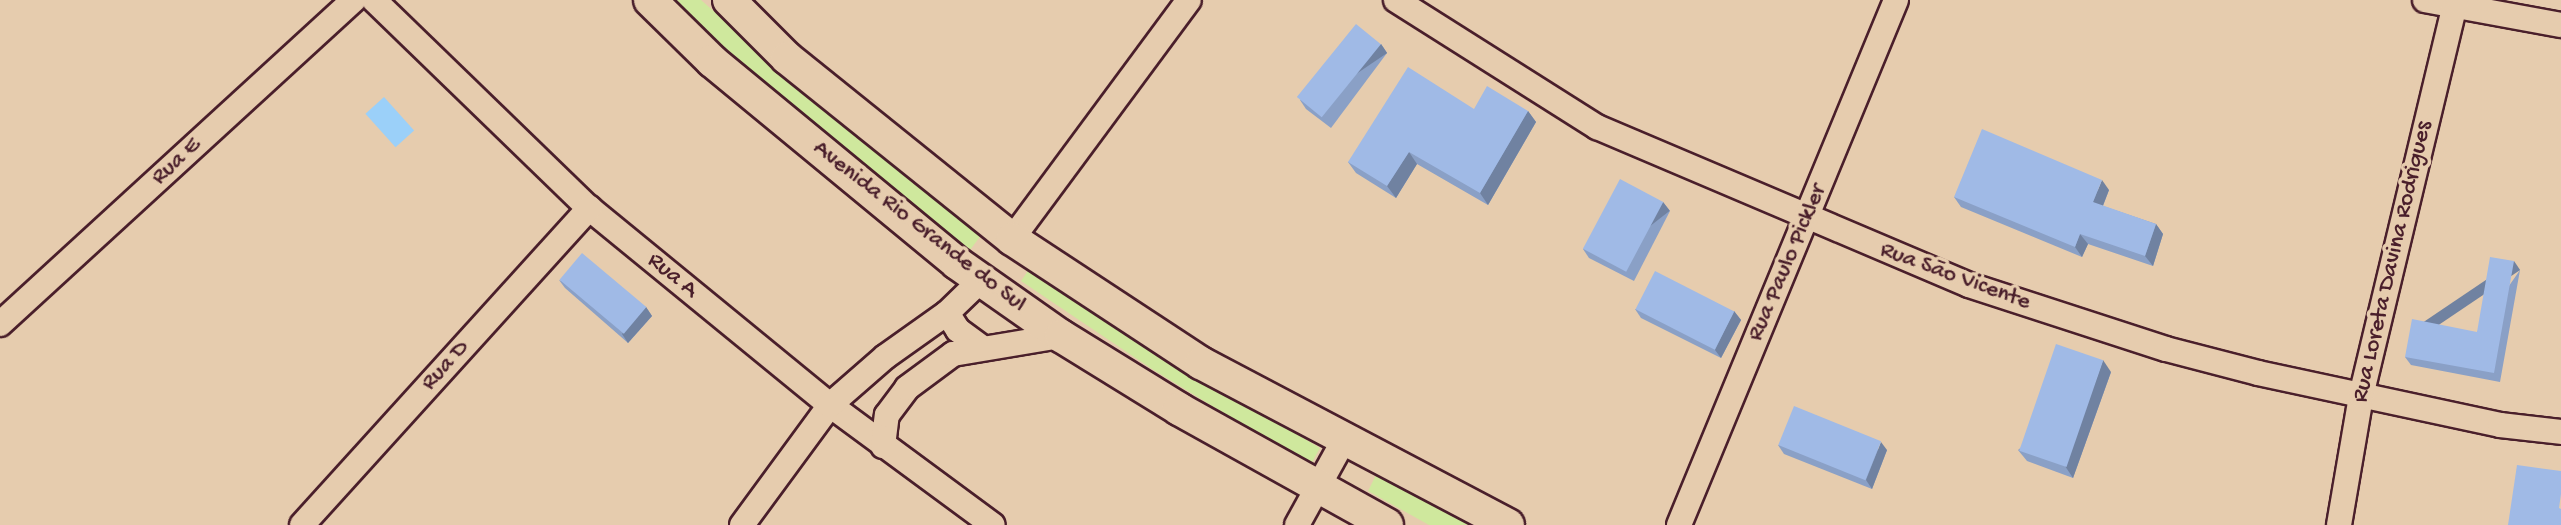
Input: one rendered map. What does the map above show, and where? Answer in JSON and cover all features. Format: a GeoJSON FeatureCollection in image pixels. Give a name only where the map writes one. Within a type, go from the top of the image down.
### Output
{"type":"FeatureCollection","features":[{"type":"Feature","properties":{"kind":"street","name":"Rua E"},"geometry":{"type":"LineString","coordinates":[[0,324],[354,0]]}},
{"type":"Feature","properties":{"kind":"street","name":"Rua A"},"geometry":{"type":"LineString","coordinates":[[374,0],[589,208],[830,405],[993,525]]}},
{"type":"Feature","properties":{"kind":"street","name":"Avenida Rio Grande do Sul"},"geometry":{"type":"LineString","coordinates":[[650,0],[712,61],[981,279],[1061,336],[1317,488],[1387,525]]}},
{"type":"Feature","properties":{"kind":"street","name":"Avenida Rio Grande do Sul"},"geometry":{"type":"LineString","coordinates":[[729,0],[787,58],[1012,239],[1201,363],[1508,525]]}},
{"type":"Feature","properties":{"kind":"street"},"geometry":{"type":"LineString","coordinates":[[742,525],[830,405],[885,357],[947,313],[981,279],[1189,0]]}},
{"type":"Feature","properties":{"kind":"street","name":"Rua São Vicente"},"geometry":{"type":"LineString","coordinates":[[1396,0],[1597,127],[1807,219],[1969,285],[2166,349],[2361,396],[2500,425],[2561,432]]}},
{"type":"Feature","properties":{"kind":"street","name":"Rua Paulo Pickler"},"geometry":{"type":"LineString","coordinates":[[1679,525],[1896,0]]}},
{"type":"Feature","properties":{"kind":"street"},"geometry":{"type":"LineString","coordinates":[[2425,0],[2455,3],[2561,25]]}},
{"type":"Feature","properties":{"kind":"street","name":"Rua Loreta Davina Rodrigues"},"geometry":{"type":"LineString","coordinates":[[2339,525],[2361,396],[2455,3]]}},
{"type":"Feature","properties":{"kind":"street","name":"Rua D"},"geometry":{"type":"LineString","coordinates":[[302,525],[589,208]]}},
{"type":"Feature","properties":{"kind":"street"},"geometry":{"type":"LineString","coordinates":[[947,313],[958,330],[980,346]]}},
{"type":"Feature","properties":{"kind":"street"},"geometry":{"type":"LineString","coordinates":[[883,446],[887,415],[906,387],[953,354],[980,346],[1061,336]]}},
{"type":"Feature","properties":{"kind":"street"},"geometry":{"type":"LineString","coordinates":[[1297,525],[1343,440]]}},
{"type":"Feature","properties":{"kind":"green space"},"geometry":{"type":"Polygon","coordinates":[[[671,0],[701,0],[866,145],[982,234],[970,250],[851,160],[671,0]]]}},
{"type":"Feature","properties":{"kind":"green space"},"geometry":{"type":"Polygon","coordinates":[[[1032,265],[1161,353],[1320,448],[1310,466],[1152,369],[1021,281],[1032,265]]]}},
{"type":"Feature","properties":{"kind":"green space"},"geometry":{"type":"Polygon","coordinates":[[[1377,473],[1475,525],[1429,525],[1368,491],[1377,473]]]}},
{"type":"Feature","properties":{"kind":"water"},"geometry":{"type":"Polygon","coordinates":[[[384,97],[414,130],[396,147],[365,114],[384,97]]]}},
{"type":"Feature","properties":{"kind":"building"},"geometry":{"type":"Polygon","coordinates":[[[1356,24],[1381,44],[1322,117],[1297,97],[1356,24]]]}},
{"type":"Feature","properties":{"kind":"building"},"geometry":{"type":"Polygon","coordinates":[[[1408,67],[1474,109],[1487,86],[1528,111],[1480,193],[1409,152],[1387,186],[1348,162],[1408,67]]]}},
{"type":"Feature","properties":{"kind":"building"},"geometry":{"type":"Polygon","coordinates":[[[1982,129],[2102,180],[2093,202],[2156,224],[2145,256],[2080,234],[2075,247],[1954,197],[1982,129]]]}},
{"type":"Feature","properties":{"kind":"building"},"geometry":{"type":"Polygon","coordinates":[[[1620,179],[1663,202],[1626,272],[1583,249],[1620,179]]]}},
{"type":"Feature","properties":{"kind":"building"},"geometry":{"type":"Polygon","coordinates":[[[582,253],[646,307],[624,334],[560,280],[582,253]]]}},
{"type":"Feature","properties":{"kind":"building"},"geometry":{"type":"Polygon","coordinates":[[[2490,257],[2514,261],[2494,373],[2405,357],[2412,319],[2477,332],[2490,257]]]}},
{"type":"Feature","properties":{"kind":"building"},"geometry":{"type":"Polygon","coordinates":[[[1655,271],[1734,311],[1715,350],[1635,309],[1655,271]]]}},
{"type":"Feature","properties":{"kind":"building"},"geometry":{"type":"Polygon","coordinates":[[[2056,344],[2103,360],[2066,467],[2019,451],[2056,344]]]}},
{"type":"Feature","properties":{"kind":"building"},"geometry":{"type":"Polygon","coordinates":[[[1794,406],[1881,441],[1865,480],[1778,445],[1794,406]]]}},
{"type":"Feature","properties":{"kind":"building"},"geometry":{"type":"Polygon","coordinates":[[[2517,465],[2561,471],[2561,525],[2508,525],[2517,465]]]}}]}
